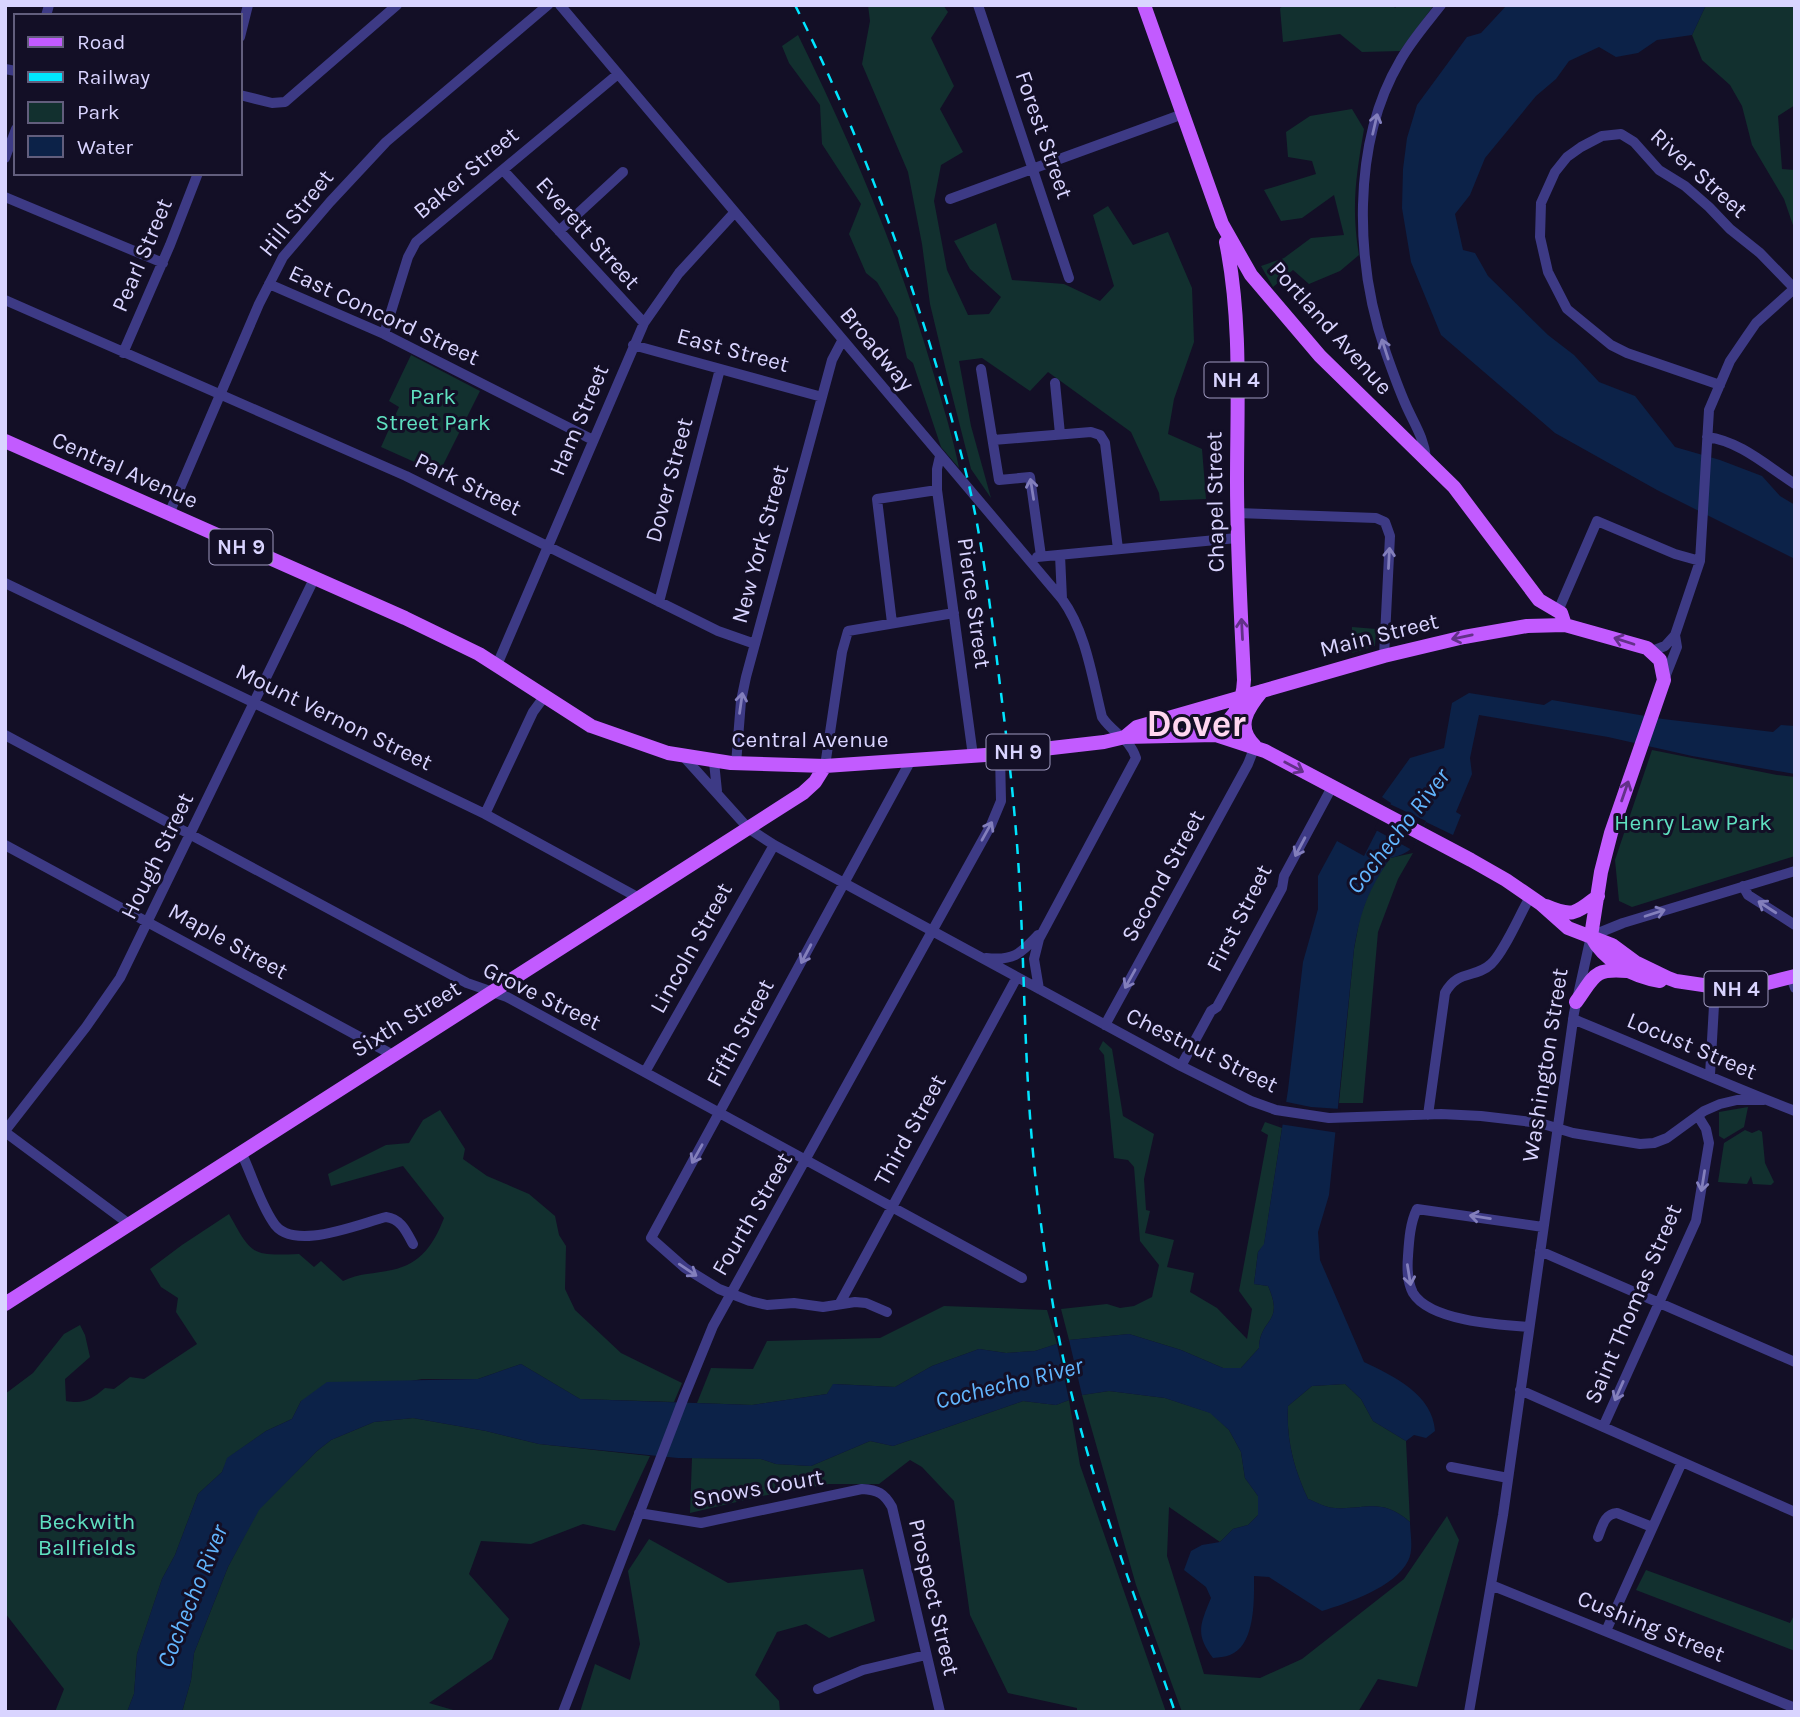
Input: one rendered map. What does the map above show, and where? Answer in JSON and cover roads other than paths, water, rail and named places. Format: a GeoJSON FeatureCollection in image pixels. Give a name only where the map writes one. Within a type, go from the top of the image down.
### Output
{"type":"FeatureCollection","features":[{"type":"Feature","properties":{"kind":"main road","name":"Portland Avenue"},"geometry":{"type":"LineString","coordinates":[[1144,5],[1222,224],[1242,262],[1261,289],[1320,356],[1454,487],[1539,600],[1558,611]]}},
{"type":"Feature","properties":{"kind":"main road","name":"Chapel Street"},"geometry":{"type":"LineString","coordinates":[[1222,224],[1234,298],[1237,538],[1244,680],[1242,697]]}},
{"type":"Feature","properties":{"kind":"main road"},"geometry":{"type":"LineString","coordinates":[[1234,298],[1242,293],[1261,289]]}},
{"type":"Feature","properties":{"kind":"main road","name":"Central Avenue"},"geometry":{"type":"LineString","coordinates":[[5,441],[405,618],[479,654],[600,730],[684,757],[736,764],[825,766],[1000,754],[1104,742],[1125,737],[1214,732],[1255,747],[1496,874],[1568,928],[1612,946],[1643,967],[1676,981]]}},
{"type":"Feature","properties":{"kind":"main road"},"geometry":{"type":"LineString","coordinates":[[1529,626],[1537,614],[1539,600]]}},
{"type":"Feature","properties":{"kind":"main road"},"geometry":{"type":"LineString","coordinates":[[1558,611],[1565,625]]}},
{"type":"Feature","properties":{"kind":"main road","name":"Main Street"},"geometry":{"type":"LineString","coordinates":[[1125,737],[1138,727],[1384,656],[1464,637],[1529,626],[1565,625],[1652,651]]}},
{"type":"Feature","properties":{"kind":"main road"},"geometry":{"type":"LineString","coordinates":[[1652,651],[1662,666],[1664,680]]}},
{"type":"Feature","properties":{"kind":"main road","name":"Washington Street"},"geometry":{"type":"LineString","coordinates":[[1591,936],[1611,833],[1664,680]]}},
{"type":"Feature","properties":{"kind":"main road"},"geometry":{"type":"LineString","coordinates":[[1255,747],[1247,739],[1245,720],[1262,691]]}},
{"type":"Feature","properties":{"kind":"main road"},"geometry":{"type":"LineString","coordinates":[[1214,732],[1227,724],[1242,697]]}},
{"type":"Feature","properties":{"kind":"main road"},"geometry":{"type":"LineString","coordinates":[[1209,706],[1215,712],[1214,732]]}},
{"type":"Feature","properties":{"kind":"main road","name":"Sixth Street"},"geometry":{"type":"LineString","coordinates":[[5,1304],[803,793],[815,782],[825,766]]}},
{"type":"Feature","properties":{"kind":"main road"},"geometry":{"type":"LineString","coordinates":[[1535,901],[1564,912],[1579,912],[1598,896]]}},
{"type":"Feature","properties":{"kind":"main road","name":"Central Avenue"},"geometry":{"type":"LineString","coordinates":[[1591,936],[1597,948],[1604,954],[1629,971],[1651,980],[1676,981],[1715,988],[1748,988],[1794,980]]}},
{"type":"Feature","properties":{"kind":"main road"},"geometry":{"type":"LineString","coordinates":[[1576,1002],[1601,971],[1629,971]]}},
{"type":"Feature","properties":{"kind":"street"},"geometry":{"type":"LineString","coordinates":[[242,29],[248,5]]}},
{"type":"Feature","properties":{"kind":"street"},"geometry":{"type":"LineString","coordinates":[[242,96],[272,103],[285,102],[397,5]]}},
{"type":"Feature","properties":{"kind":"street","name":"Hill Street"},"geometry":{"type":"LineString","coordinates":[[169,514],[269,284],[293,245],[373,155],[548,5]]}},
{"type":"Feature","properties":{"kind":"street","name":"Broadway"},"geometry":{"type":"LineString","coordinates":[[560,5],[1062,599],[1079,631],[1102,717],[1125,737]]}},
{"type":"Feature","properties":{"kind":"street","name":"Forest Street"},"geometry":{"type":"LineString","coordinates":[[978,5],[1069,278]]}},
{"type":"Feature","properties":{"kind":"street"},"geometry":{"type":"LineString","coordinates":[[1426,457],[1425,443],[1396,381],[1377,324],[1368,272],[1362,209],[1372,138],[1387,86],[1406,52],[1441,5]]}},
{"type":"Feature","properties":{"kind":"street","name":"Baker Street"},"geometry":{"type":"LineString","coordinates":[[384,334],[411,248],[618,74]]}},
{"type":"Feature","properties":{"kind":"street"},"geometry":{"type":"LineString","coordinates":[[950,199],[1182,114]]}},
{"type":"Feature","properties":{"kind":"street"},"geometry":{"type":"LineString","coordinates":[[5,158],[14,134]]}},
{"type":"Feature","properties":{"kind":"street","name":"River Street"},"geometry":{"type":"LineString","coordinates":[[1720,385],[1627,353],[1611,345],[1567,309],[1548,272],[1540,237],[1541,203],[1555,172],[1567,157],[1581,147],[1602,136],[1621,134],[1633,142],[1658,170],[1685,186],[1730,229],[1753,246],[1794,288]]}},
{"type":"Feature","properties":{"kind":"street","name":"Everett Street"},"geometry":{"type":"LineString","coordinates":[[503,170],[644,323]]}},
{"type":"Feature","properties":{"kind":"street"},"geometry":{"type":"LineString","coordinates":[[558,230],[624,172]]}},
{"type":"Feature","properties":{"kind":"street","name":"Pearl Street"},"geometry":{"type":"LineString","coordinates":[[123,353],[163,263],[197,175]]}},
{"type":"Feature","properties":{"kind":"street"},"geometry":{"type":"LineString","coordinates":[[5,197],[163,263]]}},
{"type":"Feature","properties":{"kind":"street","name":"Ham Street"},"geometry":{"type":"LineString","coordinates":[[497,666],[644,323],[679,273],[734,213]]}},
{"type":"Feature","properties":{"kind":"street","name":"East Concord Street"},"geometry":{"type":"LineString","coordinates":[[269,284],[384,334],[593,440]]}},
{"type":"Feature","properties":{"kind":"street","name":"Washington Street"},"geometry":{"type":"LineString","coordinates":[[1664,680],[1677,647],[1675,635],[1700,561],[1709,410],[1730,361],[1756,323],[1794,288]]}},
{"type":"Feature","properties":{"kind":"street","name":"Park Street"},"geometry":{"type":"LineString","coordinates":[[5,300],[406,476],[718,631],[755,644]]}},
{"type":"Feature","properties":{"kind":"street","name":"New York Street"},"geometry":{"type":"LineString","coordinates":[[736,764],[741,701],[755,644],[832,360],[842,341]]}},
{"type":"Feature","properties":{"kind":"street","name":"East Street"},"geometry":{"type":"LineString","coordinates":[[634,345],[822,397]]}},
{"type":"Feature","properties":{"kind":"street","name":"Dover Street"},"geometry":{"type":"LineString","coordinates":[[659,601],[720,369]]}},
{"type":"Feature","properties":{"kind":"street"},"geometry":{"type":"LineString","coordinates":[[981,369],[999,480],[1030,477],[1041,556]]}},
{"type":"Feature","properties":{"kind":"street"},"geometry":{"type":"LineString","coordinates":[[1055,383],[1060,434]]}},
{"type":"Feature","properties":{"kind":"street"},"geometry":{"type":"LineString","coordinates":[[993,440],[1096,433],[1102,439],[1118,549]]}},
{"type":"Feature","properties":{"kind":"street"},"geometry":{"type":"LineString","coordinates":[[1707,437],[1744,450],[1795,484]]}},
{"type":"Feature","properties":{"kind":"street","name":"Pierce Street"},"geometry":{"type":"LineString","coordinates":[[940,456],[937,490],[973,756]]}},
{"type":"Feature","properties":{"kind":"street"},"geometry":{"type":"LineString","coordinates":[[892,623],[877,499],[937,490]]}},
{"type":"Feature","properties":{"kind":"street"},"geometry":{"type":"LineString","coordinates":[[1237,513],[1377,518],[1387,524],[1390,536],[1384,656]]}},
{"type":"Feature","properties":{"kind":"street"},"geometry":{"type":"LineString","coordinates":[[1558,611],[1597,521],[1675,554],[1700,561]]}},
{"type":"Feature","properties":{"kind":"street"},"geometry":{"type":"LineString","coordinates":[[1027,558],[1237,538]]}},
{"type":"Feature","properties":{"kind":"street"},"geometry":{"type":"LineString","coordinates":[[1060,555],[1062,599]]}},
{"type":"Feature","properties":{"kind":"street","name":"Hough Street"},"geometry":{"type":"LineString","coordinates":[[5,1131],[106,1000],[149,921],[314,579]]}},
{"type":"Feature","properties":{"kind":"street","name":"Mount Vernon Street"},"geometry":{"type":"LineString","coordinates":[[5,583],[485,814],[639,898]]}},
{"type":"Feature","properties":{"kind":"street"},"geometry":{"type":"LineString","coordinates":[[825,766],[845,634],[852,629],[954,613]]}},
{"type":"Feature","properties":{"kind":"street"},"geometry":{"type":"LineString","coordinates":[[1652,651],[1665,646],[1675,635]]}},
{"type":"Feature","properties":{"kind":"street"},"geometry":{"type":"LineString","coordinates":[[485,814],[533,712],[544,697]]}},
{"type":"Feature","properties":{"kind":"street","name":"Grove Street"},"geometry":{"type":"LineString","coordinates":[[5,735],[467,983],[507,997],[1022,1278]]}},
{"type":"Feature","properties":{"kind":"street"},"geometry":{"type":"LineString","coordinates":[[1039,989],[1034,959],[1043,931],[1136,758],[1125,737]]}},
{"type":"Feature","properties":{"kind":"street","name":"Second Street"},"geometry":{"type":"LineString","coordinates":[[1105,1025],[1255,747]]}},
{"type":"Feature","properties":{"kind":"street","name":"Fourth Street"},"geometry":{"type":"LineString","coordinates":[[563,1712],[706,1340],[991,825],[1002,801],[1000,754]]}},
{"type":"Feature","properties":{"kind":"street","name":"Chestnut Street"},"geometry":{"type":"LineString","coordinates":[[684,757],[748,828],[841,889],[932,931],[1181,1066],[1251,1101],[1276,1110],[1316,1118],[1481,1116],[1647,1144],[1667,1138],[1710,1108],[1727,1102],[1764,1100]]}},
{"type":"Feature","properties":{"kind":"street","name":"Fifth Street"},"geometry":{"type":"LineString","coordinates":[[730,1294],[685,1268],[650,1238],[911,760]]}},
{"type":"Feature","properties":{"kind":"street"},"geometry":{"type":"LineString","coordinates":[[714,762],[717,792]]}},
{"type":"Feature","properties":{"kind":"street","name":"First Street"},"geometry":{"type":"LineString","coordinates":[[1181,1066],[1207,1018],[1217,1007],[1282,888],[1284,876],[1332,787]]}},
{"type":"Feature","properties":{"kind":"street","name":"Maple Street"},"geometry":{"type":"LineString","coordinates":[[5,845],[393,1055]]}},
{"type":"Feature","properties":{"kind":"street","name":"Lincoln Street"},"geometry":{"type":"LineString","coordinates":[[645,1072],[774,845]]}},
{"type":"Feature","properties":{"kind":"street"},"geometry":{"type":"LineString","coordinates":[[1591,936],[1623,923],[1795,871]]}},
{"type":"Feature","properties":{"kind":"street"},"geometry":{"type":"LineString","coordinates":[[1743,886],[1748,895],[1795,925]]}},
{"type":"Feature","properties":{"kind":"street"},"geometry":{"type":"LineString","coordinates":[[1428,1115],[1445,993],[1461,975],[1483,969],[1496,958],[1535,901]]}},
{"type":"Feature","properties":{"kind":"street"},"geometry":{"type":"LineString","coordinates":[[980,957],[1000,960],[1016,956],[1043,931]]}},
{"type":"Feature","properties":{"kind":"street","name":"Washington Street"},"geometry":{"type":"LineString","coordinates":[[1469,1712],[1508,1478],[1573,1019],[1591,936]]}},
{"type":"Feature","properties":{"kind":"street","name":"Third Street"},"geometry":{"type":"LineString","coordinates":[[840,1304],[1017,977]]}},
{"type":"Feature","properties":{"kind":"street"},"geometry":{"type":"LineString","coordinates":[[1710,1074],[1715,988]]}},
{"type":"Feature","properties":{"kind":"street","name":"Locust Street"},"geometry":{"type":"LineString","coordinates":[[1573,1019],[1795,1111]]}},
{"type":"Feature","properties":{"kind":"street","name":"Saint Thomas Street"},"geometry":{"type":"LineString","coordinates":[[1603,1427],[1697,1216],[1709,1143],[1706,1129],[1698,1116]]}},
{"type":"Feature","properties":{"kind":"street"},"geometry":{"type":"LineString","coordinates":[[5,1131],[129,1224]]}},
{"type":"Feature","properties":{"kind":"street"},"geometry":{"type":"LineString","coordinates":[[241,1152],[271,1221],[284,1234],[302,1238],[386,1217],[404,1227],[413,1244]]}},
{"type":"Feature","properties":{"kind":"street"},"geometry":{"type":"LineString","coordinates":[[1529,1327],[1447,1314],[1418,1299],[1407,1272],[1409,1239],[1417,1209],[1543,1227]]}},
{"type":"Feature","properties":{"kind":"street"},"geometry":{"type":"LineString","coordinates":[[1539,1251],[1795,1362]]}},
{"type":"Feature","properties":{"kind":"street"},"geometry":{"type":"LineString","coordinates":[[730,1294],[767,1305],[794,1303],[823,1307],[866,1303],[887,1312]]}},
{"type":"Feature","properties":{"kind":"street"},"geometry":{"type":"LineString","coordinates":[[1520,1390],[1795,1512]]}},
{"type":"Feature","properties":{"kind":"street"},"geometry":{"type":"LineString","coordinates":[[1606,1630],[1682,1462]]}},
{"type":"Feature","properties":{"kind":"street"},"geometry":{"type":"LineString","coordinates":[[1451,1467],[1508,1478]]}},
{"type":"Feature","properties":{"kind":"street","name":"Snows Court"},"geometry":{"type":"LineString","coordinates":[[639,1513],[701,1523],[862,1489],[884,1494]]}},
{"type":"Feature","properties":{"kind":"street","name":"Prospect Street"},"geometry":{"type":"LineString","coordinates":[[884,1494],[892,1507],[940,1712]]}},
{"type":"Feature","properties":{"kind":"street"},"geometry":{"type":"LineString","coordinates":[[1598,1537],[1607,1517],[1616,1513],[1652,1527]]}},
{"type":"Feature","properties":{"kind":"street","name":"Cushing Street"},"geometry":{"type":"LineString","coordinates":[[1491,1584],[1795,1708]]}},
{"type":"Feature","properties":{"kind":"street"},"geometry":{"type":"LineString","coordinates":[[818,1689],[863,1670],[926,1655]]}},
{"type":"Feature","properties":{"kind":"water"},"geometry":{"type":"Polygon","coordinates":[[[1507,5],[1706,5],[1692,35],[1657,40],[1638,53],[1616,57],[1599,47],[1569,61],[1485,158],[1470,195],[1455,214],[1463,250],[1475,253],[1488,276],[1548,335],[1574,355],[1599,382],[1635,396],[1675,447],[1762,476],[1780,496],[1795,505],[1795,559],[1657,490],[1555,433],[1441,335],[1411,262],[1402,208],[1407,138],[1417,105],[1467,37],[1481,33],[1507,5]]]}},
{"type":"Feature","properties":{"kind":"water","name":"Cochecho River"},"geometry":{"type":"Polygon","coordinates":[[[1469,693],[1544,705],[1552,700],[1663,719],[1773,732],[1781,725],[1795,726],[1795,774],[1479,715],[1470,758],[1472,774],[1456,812],[1461,815],[1453,835],[1426,822],[1410,850],[1390,858],[1371,891],[1359,923],[1354,949],[1329,1195],[1318,1232],[1320,1260],[1364,1362],[1399,1380],[1420,1397],[1433,1418],[1435,1431],[1426,1438],[1414,1435],[1406,1441],[1373,1421],[1361,1399],[1345,1384],[1312,1386],[1288,1406],[1288,1431],[1292,1454],[1308,1499],[1332,1508],[1382,1507],[1400,1514],[1410,1522],[1410,1557],[1393,1579],[1370,1593],[1322,1611],[1269,1577],[1254,1576],[1252,1620],[1245,1642],[1230,1655],[1213,1658],[1207,1650],[1201,1629],[1211,1598],[1206,1587],[1184,1570],[1191,1551],[1202,1545],[1220,1542],[1233,1529],[1248,1525],[1258,1515],[1258,1496],[1245,1478],[1241,1452],[1229,1430],[1210,1413],[1165,1398],[1109,1391],[1082,1395],[1056,1405],[1023,1401],[893,1446],[870,1441],[811,1466],[776,1464],[761,1459],[678,1458],[539,1444],[413,1418],[374,1422],[331,1440],[259,1510],[228,1567],[194,1653],[191,1680],[182,1712],[127,1712],[134,1694],[137,1654],[162,1579],[175,1555],[198,1494],[222,1472],[227,1458],[266,1431],[292,1419],[301,1401],[327,1382],[478,1379],[521,1364],[580,1399],[752,1405],[827,1394],[833,1384],[895,1387],[932,1366],[979,1349],[1006,1353],[1035,1351],[1069,1340],[1129,1334],[1181,1350],[1223,1368],[1241,1368],[1259,1348],[1260,1338],[1273,1314],[1273,1298],[1268,1286],[1254,1284],[1258,1252],[1264,1244],[1288,1090],[1303,962],[1318,909],[1318,876],[1337,841],[1364,856],[1391,803],[1382,797],[1410,758],[1444,748],[1452,703],[1469,693]]]}},
{"type":"Feature","properties":{"kind":"railway"},"geometry":{"type":"LineString","coordinates":[[795,5],[846,115],[891,228],[930,344],[969,484],[986,575],[1011,776],[1020,886],[1032,1140],[1053,1305],[1075,1409],[1105,1511],[1175,1712]]}},
{"type":"Feature","properties":{"kind":"district","name":"Dover"},"geometry":{"type":"Point","coordinates":[1196,723]}},
{"type":"Feature","properties":{"kind":"park label","name":"Park Street Park"},"geometry":{"type":"Point","coordinates":[433,409]}},
{"type":"Feature","properties":{"kind":"park label","name":"Henry Law Park"},"geometry":{"type":"Point","coordinates":[1693,822]}},
{"type":"Feature","properties":{"kind":"park label","name":"Beckwith Ballfields"},"geometry":{"type":"Point","coordinates":[87,1534]}}]}
